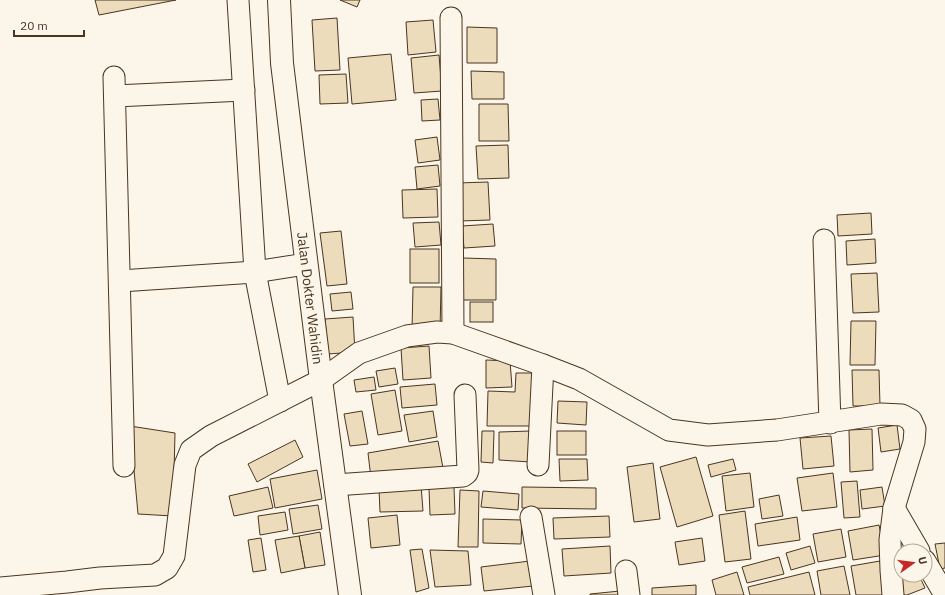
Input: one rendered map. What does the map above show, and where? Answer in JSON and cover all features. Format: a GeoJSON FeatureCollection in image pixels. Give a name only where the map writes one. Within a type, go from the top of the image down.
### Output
{"type":"FeatureCollection","features":[{"type":"Feature","properties":{"kind":"main road","name":"Jalan Dokter Wahidin"},"geometry":{"type":"LineString","coordinates":[[279,0],[283,71],[306,264],[350,595]]}},
{"type":"Feature","properties":{"kind":"street"},"geometry":{"type":"LineString","coordinates":[[238,0],[255,272],[280,401]]}},
{"type":"Feature","properties":{"kind":"street"},"geometry":{"type":"LineString","coordinates":[[451,18],[453,333]]}},
{"type":"Feature","properties":{"kind":"street"},"geometry":{"type":"LineString","coordinates":[[124,466],[115,86],[244,90]]}},
{"type":"Feature","properties":{"kind":"street"},"geometry":{"type":"LineString","coordinates":[[824,240],[830,423]]}},
{"type":"Feature","properties":{"kind":"street"},"geometry":{"type":"LineString","coordinates":[[120,281],[255,272],[306,264]]}},
{"type":"Feature","properties":{"kind":"street"},"geometry":{"type":"LineString","coordinates":[[0,588],[100,578],[155,575],[167,568],[174,556],[185,465],[191,450],[211,436],[321,380],[359,353],[407,336],[437,332],[453,333],[579,379],[669,430],[708,435],[778,430],[881,414],[902,415],[911,420],[915,429],[914,442],[894,508],[890,540],[893,595]]}},
{"type":"Feature","properties":{"kind":"street"},"geometry":{"type":"LineString","coordinates":[[538,465],[543,365]]}},
{"type":"Feature","properties":{"kind":"street"},"geometry":{"type":"LineString","coordinates":[[335,485],[463,476],[467,474],[465,395]]}},
{"type":"Feature","properties":{"kind":"street"},"geometry":{"type":"LineString","coordinates":[[894,508],[914,543]]}},
{"type":"Feature","properties":{"kind":"street"},"geometry":{"type":"LineString","coordinates":[[531,517],[544,595]]}},
{"type":"Feature","properties":{"kind":"street"},"geometry":{"type":"LineString","coordinates":[[626,571],[629,595]]}},
{"type":"Feature","properties":{"kind":"street"},"geometry":{"type":"LineString","coordinates":[[933,575],[945,595]]}},
{"type":"Feature","properties":{"kind":"building"},"geometry":{"type":"Polygon","coordinates":[[[95,0],[176,0],[99,15],[95,0]]]}},
{"type":"Feature","properties":{"kind":"building"},"geometry":{"type":"Polygon","coordinates":[[[340,0],[360,0],[357,7],[340,0]]]}},
{"type":"Feature","properties":{"kind":"building"},"geometry":{"type":"Polygon","coordinates":[[[337,18],[340,70],[315,71],[312,20],[337,18]]]}},
{"type":"Feature","properties":{"kind":"building"},"geometry":{"type":"Polygon","coordinates":[[[433,20],[436,52],[408,55],[406,22],[433,20]]]}},
{"type":"Feature","properties":{"kind":"building"},"geometry":{"type":"Polygon","coordinates":[[[467,27],[497,28],[497,63],[467,63],[467,27]]]}},
{"type":"Feature","properties":{"kind":"building"},"geometry":{"type":"Polygon","coordinates":[[[391,54],[396,100],[352,104],[348,58],[391,54]]]}},
{"type":"Feature","properties":{"kind":"building"},"geometry":{"type":"Polygon","coordinates":[[[439,55],[442,91],[414,93],[411,58],[439,55]]]}},
{"type":"Feature","properties":{"kind":"building"},"geometry":{"type":"Polygon","coordinates":[[[471,71],[504,72],[504,99],[472,99],[471,71]]]}},
{"type":"Feature","properties":{"kind":"building"},"geometry":{"type":"Polygon","coordinates":[[[346,74],[348,103],[320,104],[319,75],[346,74]]]}},
{"type":"Feature","properties":{"kind":"building"},"geometry":{"type":"Polygon","coordinates":[[[438,99],[440,120],[422,121],[421,100],[438,99]]]}},
{"type":"Feature","properties":{"kind":"building"},"geometry":{"type":"Polygon","coordinates":[[[479,104],[508,104],[509,141],[479,141],[479,104]]]}},
{"type":"Feature","properties":{"kind":"building"},"geometry":{"type":"Polygon","coordinates":[[[437,137],[440,160],[418,163],[415,140],[437,137]]]}},
{"type":"Feature","properties":{"kind":"building"},"geometry":{"type":"Polygon","coordinates":[[[508,145],[509,178],[478,179],[476,146],[508,145]]]}},
{"type":"Feature","properties":{"kind":"building"},"geometry":{"type":"Polygon","coordinates":[[[438,165],[440,186],[417,189],[415,167],[438,165]]]}},
{"type":"Feature","properties":{"kind":"building"},"geometry":{"type":"Polygon","coordinates":[[[488,182],[490,220],[459,221],[457,183],[488,182]]]}},
{"type":"Feature","properties":{"kind":"building"},"geometry":{"type":"Polygon","coordinates":[[[437,189],[438,217],[403,218],[402,190],[437,189]]]}},
{"type":"Feature","properties":{"kind":"building"},"geometry":{"type":"Polygon","coordinates":[[[871,213],[872,234],[838,236],[837,215],[871,213]]]}},
{"type":"Feature","properties":{"kind":"building"},"geometry":{"type":"Polygon","coordinates":[[[439,222],[441,245],[415,247],[413,223],[439,222]]]}},
{"type":"Feature","properties":{"kind":"building"},"geometry":{"type":"Polygon","coordinates":[[[493,224],[495,246],[464,248],[462,226],[493,224]]]}},
{"type":"Feature","properties":{"kind":"building"},"geometry":{"type":"Polygon","coordinates":[[[341,231],[347,284],[327,286],[320,233],[341,231]]]}},
{"type":"Feature","properties":{"kind":"building"},"geometry":{"type":"Polygon","coordinates":[[[875,239],[876,263],[847,265],[846,241],[875,239]]]}},
{"type":"Feature","properties":{"kind":"building"},"geometry":{"type":"Polygon","coordinates":[[[410,249],[439,249],[439,283],[410,283],[410,249]]]}},
{"type":"Feature","properties":{"kind":"building"},"geometry":{"type":"Polygon","coordinates":[[[463,258],[496,259],[496,300],[463,300],[463,258]]]}},
{"type":"Feature","properties":{"kind":"building"},"geometry":{"type":"Polygon","coordinates":[[[877,273],[879,312],[853,313],[851,274],[877,273]]]}},
{"type":"Feature","properties":{"kind":"building"},"geometry":{"type":"Polygon","coordinates":[[[413,287],[441,287],[440,331],[412,330],[413,287]]]}},
{"type":"Feature","properties":{"kind":"building"},"geometry":{"type":"Polygon","coordinates":[[[351,292],[353,309],[332,311],[330,294],[351,292]]]}},
{"type":"Feature","properties":{"kind":"building"},"geometry":{"type":"Polygon","coordinates":[[[470,302],[493,302],[493,322],[470,322],[470,302]]]}},
{"type":"Feature","properties":{"kind":"building"},"geometry":{"type":"Polygon","coordinates":[[[353,317],[355,352],[328,354],[325,319],[353,317]]]}},
{"type":"Feature","properties":{"kind":"building"},"geometry":{"type":"Polygon","coordinates":[[[851,321],[876,321],[875,365],[850,365],[851,321]]]}},
{"type":"Feature","properties":{"kind":"building"},"geometry":{"type":"Polygon","coordinates":[[[429,346],[431,378],[403,380],[401,348],[429,346]]]}},
{"type":"Feature","properties":{"kind":"building"},"geometry":{"type":"Polygon","coordinates":[[[486,360],[510,361],[512,387],[486,388],[486,360]]]}},
{"type":"Feature","properties":{"kind":"building"},"geometry":{"type":"Polygon","coordinates":[[[395,368],[398,384],[379,387],[376,371],[395,368]]]}},
{"type":"Feature","properties":{"kind":"building"},"geometry":{"type":"Polygon","coordinates":[[[852,370],[879,370],[880,406],[853,406],[852,370]]]}},
{"type":"Feature","properties":{"kind":"building"},"geometry":{"type":"Polygon","coordinates":[[[516,373],[534,373],[534,426],[487,426],[488,391],[515,392],[516,373]]]}},
{"type":"Feature","properties":{"kind":"building"},"geometry":{"type":"Polygon","coordinates":[[[374,377],[376,390],[356,392],[354,380],[374,377]]]}},
{"type":"Feature","properties":{"kind":"building"},"geometry":{"type":"Polygon","coordinates":[[[435,384],[437,405],[402,408],[400,387],[435,384]]]}},
{"type":"Feature","properties":{"kind":"building"},"geometry":{"type":"Polygon","coordinates":[[[395,390],[402,431],[378,435],[371,394],[395,390]]]}},
{"type":"Feature","properties":{"kind":"building"},"geometry":{"type":"Polygon","coordinates":[[[558,401],[587,402],[586,425],[557,423],[558,401]]]}},
{"type":"Feature","properties":{"kind":"building"},"geometry":{"type":"Polygon","coordinates":[[[362,411],[368,444],[350,446],[344,414],[362,411]]]}},
{"type":"Feature","properties":{"kind":"building"},"geometry":{"type":"Polygon","coordinates":[[[433,411],[437,437],[409,442],[404,415],[433,411]]]}},
{"type":"Feature","properties":{"kind":"building"},"geometry":{"type":"Polygon","coordinates":[[[897,425],[900,449],[881,452],[878,428],[897,425]]]}},
{"type":"Feature","properties":{"kind":"building"},"geometry":{"type":"Polygon","coordinates":[[[130,426],[175,433],[173,516],[138,514],[130,426]]]}},
{"type":"Feature","properties":{"kind":"building"},"geometry":{"type":"Polygon","coordinates":[[[872,429],[873,470],[850,472],[849,430],[872,429]]]}},
{"type":"Feature","properties":{"kind":"building"},"geometry":{"type":"Polygon","coordinates":[[[482,431],[494,431],[493,463],[481,462],[482,431]]]}},
{"type":"Feature","properties":{"kind":"building"},"geometry":{"type":"Polygon","coordinates":[[[531,431],[531,462],[499,460],[499,432],[531,431]]]}},
{"type":"Feature","properties":{"kind":"building"},"geometry":{"type":"Polygon","coordinates":[[[557,431],[586,431],[586,455],[557,455],[557,431]]]}},
{"type":"Feature","properties":{"kind":"building"},"geometry":{"type":"Polygon","coordinates":[[[831,436],[834,466],[803,469],[800,438],[831,436]]]}},
{"type":"Feature","properties":{"kind":"building"},"geometry":{"type":"Polygon","coordinates":[[[295,440],[303,457],[257,482],[248,464],[295,440]]]}},
{"type":"Feature","properties":{"kind":"building"},"geometry":{"type":"Polygon","coordinates":[[[438,441],[443,468],[371,478],[368,453],[438,441]]]}},
{"type":"Feature","properties":{"kind":"building"},"geometry":{"type":"Polygon","coordinates":[[[696,457],[713,516],[677,527],[660,467],[696,457]]]}},
{"type":"Feature","properties":{"kind":"building"},"geometry":{"type":"Polygon","coordinates":[[[559,459],[587,459],[588,480],[560,481],[559,459]]]}},
{"type":"Feature","properties":{"kind":"building"},"geometry":{"type":"Polygon","coordinates":[[[733,459],[736,470],[711,477],[708,465],[733,459]]]}},
{"type":"Feature","properties":{"kind":"building"},"geometry":{"type":"Polygon","coordinates":[[[653,463],[660,519],[634,522],[627,467],[653,463]]]}},
{"type":"Feature","properties":{"kind":"building"},"geometry":{"type":"Polygon","coordinates":[[[317,470],[322,499],[275,508],[270,479],[317,470]]]}},
{"type":"Feature","properties":{"kind":"building"},"geometry":{"type":"Polygon","coordinates":[[[750,473],[754,507],[726,511],[722,476],[750,473]]]}},
{"type":"Feature","properties":{"kind":"building"},"geometry":{"type":"Polygon","coordinates":[[[833,473],[837,507],[802,511],[797,478],[833,473]]]}},
{"type":"Feature","properties":{"kind":"building"},"geometry":{"type":"Polygon","coordinates":[[[857,481],[860,517],[844,518],[841,482],[857,481]]]}},
{"type":"Feature","properties":{"kind":"building"},"geometry":{"type":"Polygon","coordinates":[[[421,485],[423,511],[380,512],[379,488],[421,485]]]}},
{"type":"Feature","properties":{"kind":"building"},"geometry":{"type":"Polygon","coordinates":[[[268,487],[273,508],[234,516],[229,496],[268,487]]]}},
{"type":"Feature","properties":{"kind":"building"},"geometry":{"type":"Polygon","coordinates":[[[454,487],[455,514],[430,515],[429,488],[454,487]]]}},
{"type":"Feature","properties":{"kind":"building"},"geometry":{"type":"Polygon","coordinates":[[[522,487],[596,488],[596,509],[522,508],[522,487]]]}},
{"type":"Feature","properties":{"kind":"building"},"geometry":{"type":"Polygon","coordinates":[[[882,487],[885,506],[862,509],[860,490],[882,487]]]}},
{"type":"Feature","properties":{"kind":"building"},"geometry":{"type":"Polygon","coordinates":[[[460,490],[479,491],[478,547],[458,547],[460,490]]]}},
{"type":"Feature","properties":{"kind":"building"},"geometry":{"type":"Polygon","coordinates":[[[483,491],[519,494],[518,510],[481,507],[483,491]]]}},
{"type":"Feature","properties":{"kind":"building"},"geometry":{"type":"Polygon","coordinates":[[[779,495],[783,516],[762,519],[759,499],[779,495]]]}},
{"type":"Feature","properties":{"kind":"building"},"geometry":{"type":"Polygon","coordinates":[[[318,505],[322,529],[293,534],[289,509],[318,505]]]}},
{"type":"Feature","properties":{"kind":"building"},"geometry":{"type":"Polygon","coordinates":[[[745,511],[751,559],[725,562],[719,515],[745,511]]]}},
{"type":"Feature","properties":{"kind":"building"},"geometry":{"type":"Polygon","coordinates":[[[285,512],[288,530],[260,535],[258,516],[285,512]]]}},
{"type":"Feature","properties":{"kind":"building"},"geometry":{"type":"Polygon","coordinates":[[[397,515],[400,545],[371,548],[368,518],[397,515]]]}},
{"type":"Feature","properties":{"kind":"building"},"geometry":{"type":"Polygon","coordinates":[[[609,516],[610,537],[554,539],[553,518],[609,516]]]}},
{"type":"Feature","properties":{"kind":"building"},"geometry":{"type":"Polygon","coordinates":[[[797,517],[800,540],[758,546],[755,524],[797,517]]]}},
{"type":"Feature","properties":{"kind":"building"},"geometry":{"type":"Polygon","coordinates":[[[483,519],[522,520],[521,544],[483,543],[483,519]]]}},
{"type":"Feature","properties":{"kind":"building"},"geometry":{"type":"Polygon","coordinates":[[[879,525],[885,555],[853,560],[848,531],[879,525]]]}},
{"type":"Feature","properties":{"kind":"building"},"geometry":{"type":"Polygon","coordinates":[[[841,529],[846,557],[818,562],[813,534],[841,529]]]}},
{"type":"Feature","properties":{"kind":"building"},"geometry":{"type":"Polygon","coordinates":[[[320,532],[325,565],[305,568],[299,536],[320,532]]]}},
{"type":"Feature","properties":{"kind":"building"},"geometry":{"type":"Polygon","coordinates":[[[299,536],[305,568],[281,573],[275,540],[299,536]]]}},
{"type":"Feature","properties":{"kind":"building"},"geometry":{"type":"Polygon","coordinates":[[[261,538],[266,570],[253,572],[248,540],[261,538]]]}},
{"type":"Feature","properties":{"kind":"building"},"geometry":{"type":"Polygon","coordinates":[[[702,538],[705,561],[679,565],[675,542],[702,538]]]}},
{"type":"Feature","properties":{"kind":"building"},"geometry":{"type":"Polygon","coordinates":[[[945,543],[945,568],[940,569],[935,544],[945,543]]]}},
{"type":"Feature","properties":{"kind":"building"},"geometry":{"type":"Polygon","coordinates":[[[610,546],[611,573],[564,576],[562,549],[610,546]]]}},
{"type":"Feature","properties":{"kind":"building"},"geometry":{"type":"Polygon","coordinates":[[[810,546],[815,563],[791,570],[786,553],[810,546]]]}},
{"type":"Feature","properties":{"kind":"building"},"geometry":{"type":"Polygon","coordinates":[[[422,549],[429,588],[416,592],[410,550],[422,549]]]}},
{"type":"Feature","properties":{"kind":"building"},"geometry":{"type":"Polygon","coordinates":[[[430,550],[468,551],[471,585],[435,587],[430,550]]]}},
{"type":"Feature","properties":{"kind":"building"},"geometry":{"type":"Polygon","coordinates":[[[779,557],[784,574],[747,583],[742,567],[779,557]]]}},
{"type":"Feature","properties":{"kind":"building"},"geometry":{"type":"Polygon","coordinates":[[[530,561],[533,586],[484,591],[481,567],[530,561]]]}},
{"type":"Feature","properties":{"kind":"building"},"geometry":{"type":"Polygon","coordinates":[[[880,561],[885,595],[856,595],[851,566],[880,561]]]}},
{"type":"Feature","properties":{"kind":"building"},"geometry":{"type":"Polygon","coordinates":[[[844,566],[850,595],[821,595],[817,571],[844,566]]]}},
{"type":"Feature","properties":{"kind":"building"},"geometry":{"type":"Polygon","coordinates":[[[737,572],[744,595],[716,595],[712,580],[737,572]]]}},
{"type":"Feature","properties":{"kind":"building"},"geometry":{"type":"Polygon","coordinates":[[[809,572],[815,595],[750,595],[748,587],[809,572]]]}},
{"type":"Feature","properties":{"kind":"building"},"geometry":{"type":"Polygon","coordinates":[[[899,583],[923,583],[925,588],[904,595],[899,583]]]}},
{"type":"Feature","properties":{"kind":"building"},"geometry":{"type":"Polygon","coordinates":[[[696,585],[696,595],[652,595],[652,588],[696,585]]]}},
{"type":"Feature","properties":{"kind":"building"},"geometry":{"type":"Polygon","coordinates":[[[620,591],[621,595],[590,595],[590,594],[620,591]]]}}]}
